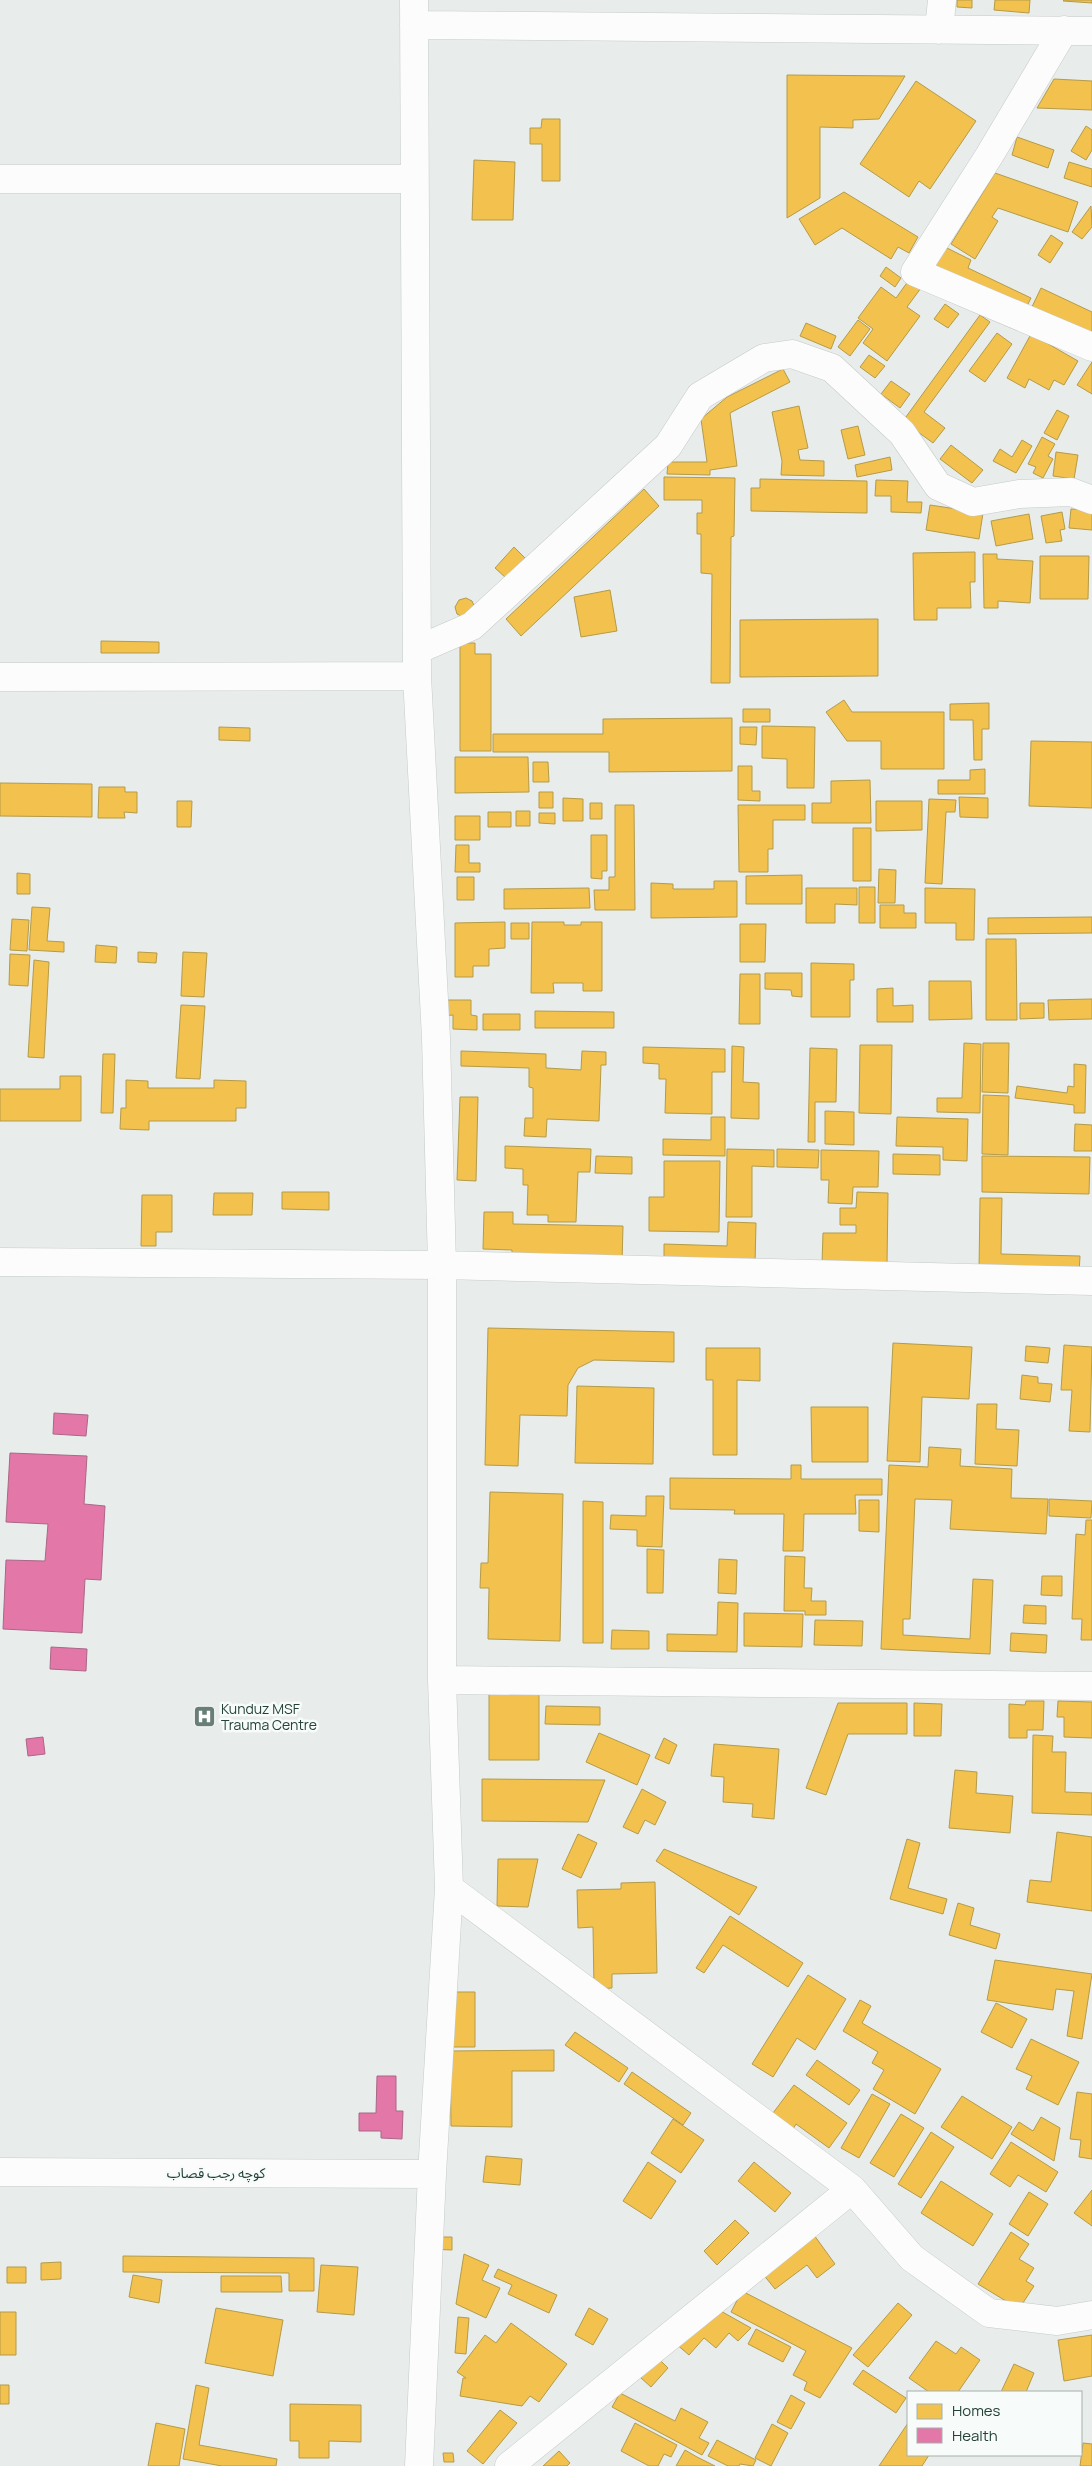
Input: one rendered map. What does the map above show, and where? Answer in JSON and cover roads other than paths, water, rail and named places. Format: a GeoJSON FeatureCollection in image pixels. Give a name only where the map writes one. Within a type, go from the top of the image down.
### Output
{"type":"FeatureCollection","features":[{"type":"Feature","properties":{"kind":"street"},"geometry":{"type":"LineString","coordinates":[[939,30],[942,0]]}},
{"type":"Feature","properties":{"kind":"street"},"geometry":{"type":"LineString","coordinates":[[419,2466],[432,2174],[449,1888],[442,1680],[442,1265],[436,1038],[417,663],[413,179],[414,13],[939,30],[1092,31]]}},
{"type":"Feature","properties":{"kind":"street"},"geometry":{"type":"LineString","coordinates":[[1064,30],[989,156],[914,272],[1092,347]]}},
{"type":"Feature","properties":{"kind":"street"},"geometry":{"type":"LineString","coordinates":[[0,179],[413,179]]}},
{"type":"Feature","properties":{"kind":"street"},"geometry":{"type":"LineString","coordinates":[[0,676],[417,663],[472,626],[668,446],[700,396],[764,358],[792,354],[832,368],[902,433],[938,486],[973,502],[1019,494],[1071,492],[1092,500]]}},
{"type":"Feature","properties":{"kind":"street"},"geometry":{"type":"LineString","coordinates":[[0,1262],[442,1265],[1092,1281]]}},
{"type":"Feature","properties":{"kind":"street"},"geometry":{"type":"LineString","coordinates":[[442,1680],[1092,1686]]}},
{"type":"Feature","properties":{"kind":"street"},"geometry":{"type":"LineString","coordinates":[[449,1888],[852,2189],[912,2258],[988,2313],[1057,2321],[1092,2315]]}},
{"type":"Feature","properties":{"kind":"street","name":"کوچه رجب قصاب"},"geometry":{"type":"LineString","coordinates":[[0,2172],[432,2174]]}},
{"type":"Feature","properties":{"kind":"street"},"geometry":{"type":"LineString","coordinates":[[509,2466],[852,2189]]}},
{"type":"Feature","properties":{"kind":"place","name":"Kunduz MSF Trauma Centre"},"geometry":{"type":"Point","coordinates":[205,1717]}}]}
